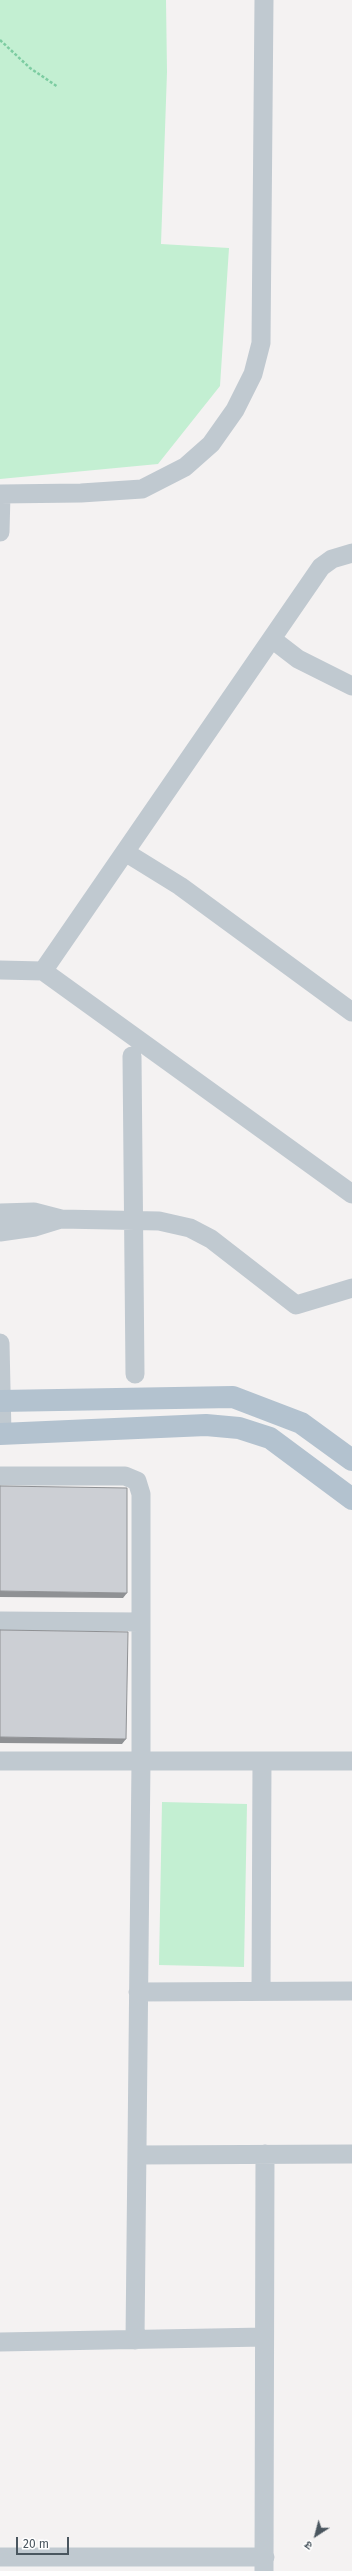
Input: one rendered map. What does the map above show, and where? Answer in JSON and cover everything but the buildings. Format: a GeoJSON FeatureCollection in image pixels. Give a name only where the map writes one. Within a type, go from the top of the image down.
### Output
{"type":"FeatureCollection","features":[{"type":"Feature","properties":{"kind":"main road"},"geometry":{"type":"LineString","coordinates":[[1,1401],[233,1397],[301,1423],[352,1460]]}},
{"type":"Feature","properties":{"kind":"main road"},"geometry":{"type":"LineString","coordinates":[[1,1434],[206,1425],[240,1428],[270,1438],[352,1499]]}},
{"type":"Feature","properties":{"kind":"street"},"geometry":{"type":"LineString","coordinates":[[0,532],[0,494],[81,493],[142,489],[185,467],[211,444],[235,410],[253,374],[261,343],[264,0]]}},
{"type":"Feature","properties":{"kind":"street"},"geometry":{"type":"LineString","coordinates":[[43,971],[321,567],[332,559],[352,553]]}},
{"type":"Feature","properties":{"kind":"street"},"geometry":{"type":"LineString","coordinates":[[272,639],[298,659],[352,686]]}},
{"type":"Feature","properties":{"kind":"street"},"geometry":{"type":"LineString","coordinates":[[125,852],[180,886],[352,1012]]}},
{"type":"Feature","properties":{"kind":"street"},"geometry":{"type":"LineString","coordinates":[[0,970],[43,971],[352,1194]]}},
{"type":"Feature","properties":{"kind":"street"},"geometry":{"type":"LineString","coordinates":[[132,1056],[135,1374]]}},
{"type":"Feature","properties":{"kind":"street"},"geometry":{"type":"LineString","coordinates":[[0,1213],[34,1212],[61,1219],[133,1219],[159,1221],[190,1228],[211,1239],[296,1305],[352,1288]]}},
{"type":"Feature","properties":{"kind":"street"},"geometry":{"type":"LineString","coordinates":[[0,1232],[34,1227],[61,1219]]}},
{"type":"Feature","properties":{"kind":"street"},"geometry":{"type":"LineString","coordinates":[[0,1343],[1,1434]]}},
{"type":"Feature","properties":{"kind":"street"},"geometry":{"type":"LineString","coordinates":[[0,1476],[125,1476],[137,1481],[141,1494],[142,1761],[138,1992],[135,2340]]}},
{"type":"Feature","properties":{"kind":"street"},"geometry":{"type":"LineString","coordinates":[[0,1621],[141,1622]]}},
{"type":"Feature","properties":{"kind":"street"},"geometry":{"type":"LineString","coordinates":[[0,1761],[352,1760]]}},
{"type":"Feature","properties":{"kind":"street"},"geometry":{"type":"LineString","coordinates":[[261,1991],[262,1761]]}},
{"type":"Feature","properties":{"kind":"street"},"geometry":{"type":"LineString","coordinates":[[138,1992],[352,1991]]}},
{"type":"Feature","properties":{"kind":"street"},"geometry":{"type":"LineString","coordinates":[[137,2154],[352,2154]]}},
{"type":"Feature","properties":{"kind":"street"},"geometry":{"type":"LineString","coordinates":[[0,2557],[265,2564],[265,2154]]}},
{"type":"Feature","properties":{"kind":"street"},"geometry":{"type":"LineString","coordinates":[[0,2342],[264,2337]]}},
{"type":"Feature","properties":{"kind":"path"},"geometry":{"type":"LineString","coordinates":[[0,40],[30,68],[58,87]]}},
{"type":"Feature","properties":{"kind":"green space"},"geometry":{"type":"Polygon","coordinates":[[[0,0],[166,0],[167,72],[161,244],[229,248],[220,386],[158,464],[0,479],[0,0]]]}},
{"type":"Feature","properties":{"kind":"green space"},"geometry":{"type":"Polygon","coordinates":[[[162,1802],[247,1804],[244,1967],[159,1965],[162,1802]]]}}]}
